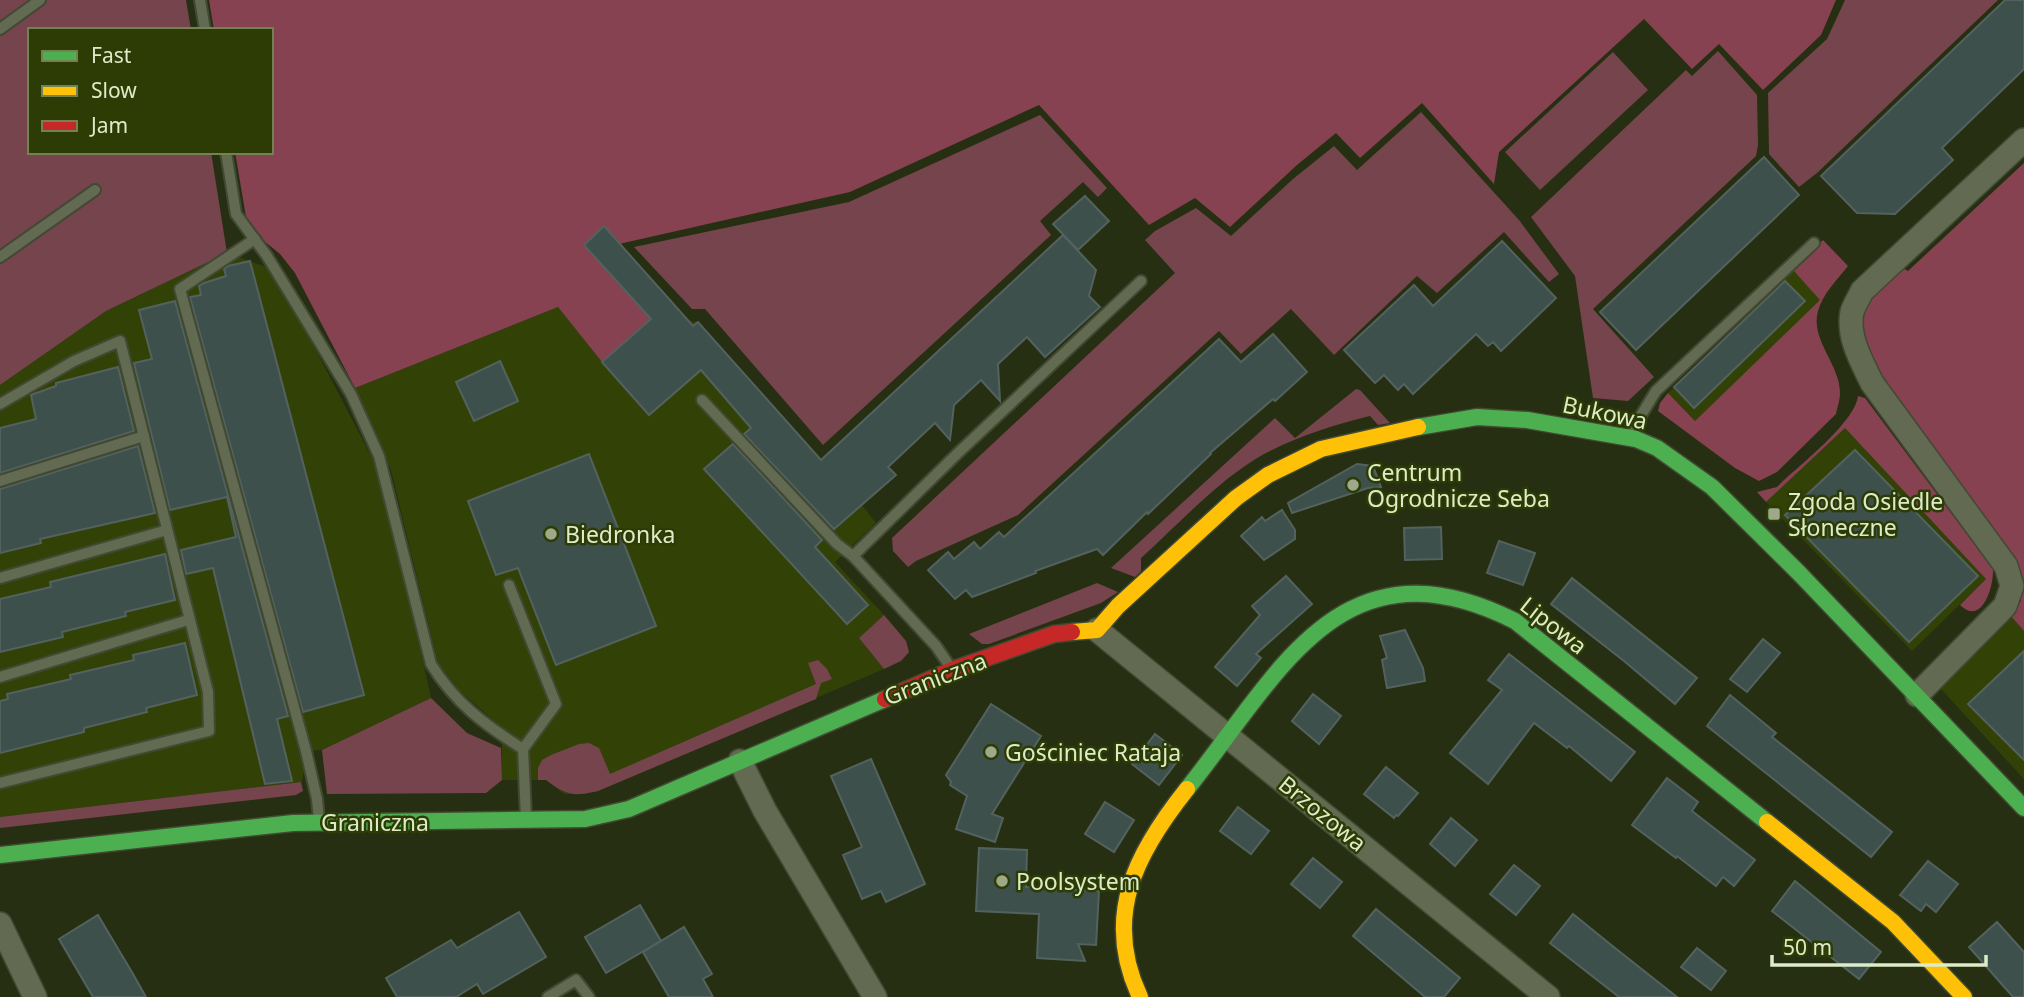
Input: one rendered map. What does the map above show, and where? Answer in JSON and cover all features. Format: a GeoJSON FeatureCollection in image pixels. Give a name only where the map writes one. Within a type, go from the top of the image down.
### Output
{"type":"FeatureCollection","features":[{"type":"Feature","properties":{"kind":"street"},"geometry":{"type":"LineString","coordinates":[[1917,695],[2005,606],[2012,586],[2006,566],[1872,383],[1859,357],[1852,331],[1852,312],[1861,291],[2024,140]]}},
{"type":"Feature","properties":{"kind":"street","name":"Bukowa"},"geometry":{"type":"LineString","coordinates":[[1097,630],[1118,606],[1236,498],[1268,475],[1321,449],[1477,417],[1527,420],[1628,437],[1657,448],[1712,487],[1798,572],[2024,808]]}},
{"type":"Feature","properties":{"kind":"street","name":"Lipowa"},"geometry":{"type":"LineString","coordinates":[[1140,997],[1129,969],[1123,934],[1124,909],[1143,852],[1160,824],[1308,639],[1330,620],[1354,606],[1391,595],[1437,594],[1500,612],[1515,621],[1893,922],[1964,997]]}},
{"type":"Feature","properties":{"kind":"street","name":"Graniczna"},"geometry":{"type":"LineString","coordinates":[[0,855],[281,824],[585,819],[629,809],[952,670],[1054,634],[1097,630]]}},
{"type":"Feature","properties":{"kind":"street","name":"Brzozowa"},"geometry":{"type":"LineString","coordinates":[[1097,630],[1548,997]]}},
{"type":"Feature","properties":{"kind":"street"},"geometry":{"type":"LineString","coordinates":[[740,761],[765,811],[875,997]]}},
{"type":"Feature","properties":{"kind":"street"},"geometry":{"type":"LineString","coordinates":[[0,924],[35,997]]}},
{"type":"Feature","properties":{"kind":"lane"},"geometry":{"type":"LineString","coordinates":[[0,29],[40,0]]}},
{"type":"Feature","properties":{"kind":"lane"},"geometry":{"type":"LineString","coordinates":[[200,0],[205,28]]}},
{"type":"Feature","properties":{"kind":"lane"},"geometry":{"type":"LineString","coordinates":[[226,154],[236,214],[255,239],[351,394],[379,456],[431,664],[446,688],[469,711],[523,749]]}},
{"type":"Feature","properties":{"kind":"lane"},"geometry":{"type":"LineString","coordinates":[[0,257],[95,191]]}},
{"type":"Feature","properties":{"kind":"lane"},"geometry":{"type":"LineString","coordinates":[[255,239],[180,289],[306,751],[317,799],[319,822]]}},
{"type":"Feature","properties":{"kind":"lane"},"geometry":{"type":"LineString","coordinates":[[1628,437],[1656,391],[1814,243]]}},
{"type":"Feature","properties":{"kind":"lane"},"geometry":{"type":"LineString","coordinates":[[853,556],[1141,281]]}},
{"type":"Feature","properties":{"kind":"lane"},"geometry":{"type":"LineString","coordinates":[[0,404],[74,361],[120,341],[208,692],[209,731],[0,783]]}},
{"type":"Feature","properties":{"kind":"lane"},"geometry":{"type":"LineString","coordinates":[[702,400],[837,544],[853,556],[936,646],[952,670]]}},
{"type":"Feature","properties":{"kind":"lane"},"geometry":{"type":"LineString","coordinates":[[0,481],[144,436]]}},
{"type":"Feature","properties":{"kind":"lane"},"geometry":{"type":"LineString","coordinates":[[0,578],[167,530]]}},
{"type":"Feature","properties":{"kind":"lane"},"geometry":{"type":"LineString","coordinates":[[509,584],[556,704],[523,749],[526,821]]}},
{"type":"Feature","properties":{"kind":"lane"},"geometry":{"type":"LineString","coordinates":[[0,677],[188,620]]}},
{"type":"Feature","properties":{"kind":"lane"},"geometry":{"type":"LineString","coordinates":[[548,997],[576,980],[589,997]]}},
{"type":"Feature","properties":{"kind":"shaded area"},"geometry":{"type":"Polygon","coordinates":[[[0,0],[186,0],[191,28],[28,28],[28,154],[211,154],[227,253],[106,311],[0,385],[0,0]]]}},
{"type":"Feature","properties":{"kind":"shaded area"},"geometry":{"type":"Polygon","coordinates":[[[209,0],[1836,0],[1821,35],[1763,90],[1719,44],[1692,69],[1644,19],[1499,152],[1494,184],[1422,103],[1360,158],[1336,133],[1230,227],[1195,198],[1149,225],[1039,105],[850,192],[619,244],[672,301],[602,362],[558,307],[355,388],[295,273],[280,254],[264,241],[246,217],[235,154],[273,154],[273,28],[214,28],[209,0]]]}},
{"type":"Feature","properties":{"kind":"shaded area"},"geometry":{"type":"Polygon","coordinates":[[[1845,0],[1998,0],[1817,173],[1799,187],[1769,154],[1768,93],[1827,39],[1845,0]]]}},
{"type":"Feature","properties":{"kind":"shaded area"},"geometry":{"type":"Polygon","coordinates":[[[1718,51],[1757,95],[1756,156],[1593,309],[1654,377],[1628,401],[1593,398],[1575,276],[1531,217],[1686,70],[1692,76],[1718,51]]]}},
{"type":"Feature","properties":{"kind":"shaded area"},"geometry":{"type":"Polygon","coordinates":[[[1613,52],[1648,90],[1540,190],[1505,152],[1613,52]]]}},
{"type":"Feature","properties":{"kind":"shaded area"},"geometry":{"type":"Polygon","coordinates":[[[1421,112],[1519,220],[1559,274],[1549,282],[1504,232],[1437,293],[1417,276],[1334,355],[1291,309],[1241,354],[1219,331],[1018,515],[908,567],[893,551],[892,538],[1175,273],[1145,240],[1155,231],[1196,208],[1231,236],[1293,179],[1334,146],[1357,170],[1421,112]]]}},
{"type":"Feature","properties":{"kind":"shaded area"},"geometry":{"type":"Polygon","coordinates":[[[1040,115],[1107,188],[1098,197],[1083,182],[1040,221],[1051,235],[823,445],[705,309],[692,309],[634,247],[849,202],[1040,115]]]}},
{"type":"Feature","properties":{"kind":"shaded area"},"geometry":{"type":"Polygon","coordinates":[[[2024,163],[2024,631],[2010,615],[2021,601],[2021,586],[1870,364],[1860,314],[1867,297],[1897,265],[1908,271],[2024,163]]]}},
{"type":"Feature","properties":{"kind":"shaded area"},"geometry":{"type":"Polygon","coordinates":[[[1823,240],[1848,266],[1823,298],[1817,322],[1821,342],[1839,382],[1840,396],[1836,414],[1777,472],[1759,481],[1735,468],[1658,411],[1660,403],[1668,393],[1695,421],[1820,300],[1793,270],[1823,240]]]}},
{"type":"Feature","properties":{"kind":"shaded area"},"geometry":{"type":"Polygon","coordinates":[[[227,253],[274,270],[381,475],[431,698],[322,750],[306,751],[302,782],[0,817],[0,385],[106,311],[227,253]]]}},
{"type":"Feature","properties":{"kind":"shaded area"},"geometry":{"type":"Polygon","coordinates":[[[1793,270],[1821,300],[1695,421],[1668,393],[1793,270]]]}},
{"type":"Feature","properties":{"kind":"shaded area"},"geometry":{"type":"Polygon","coordinates":[[[672,301],[689,321],[698,322],[876,523],[835,562],[884,615],[859,638],[884,669],[598,791],[564,794],[546,780],[502,780],[502,728],[459,690],[438,663],[391,470],[355,388],[558,307],[602,361],[672,301]]]}},
{"type":"Feature","properties":{"kind":"shaded area"},"geometry":{"type":"Polygon","coordinates":[[[1356,389],[1360,390],[1390,423],[1378,425],[1370,416],[1316,432],[1264,454],[1215,489],[1141,558],[1141,571],[1135,577],[1111,568],[1275,418],[1295,438],[1356,389]]]}},
{"type":"Feature","properties":{"kind":"shaded area"},"geometry":{"type":"Polygon","coordinates":[[[1858,396],[1865,398],[1993,569],[1989,594],[1975,611],[1960,605],[1986,579],[1845,428],[1766,502],[1757,492],[1777,487],[1826,442],[1848,418],[1858,396]]]}},
{"type":"Feature","properties":{"kind":"shaded area"},"geometry":{"type":"Polygon","coordinates":[[[1845,428],[1986,579],[1912,651],[1766,502],[1845,428]]]}},
{"type":"Feature","properties":{"kind":"shaded area"},"geometry":{"type":"Polygon","coordinates":[[[1097,583],[1118,592],[1101,603],[989,644],[982,644],[969,634],[1097,583]]]}},
{"type":"Feature","properties":{"kind":"shaded area"},"geometry":{"type":"Polygon","coordinates":[[[884,615],[906,641],[909,652],[901,661],[884,669],[859,638],[884,615]]]}},
{"type":"Feature","properties":{"kind":"shaded area"},"geometry":{"type":"Polygon","coordinates":[[[2010,615],[2024,631],[2024,779],[1941,689],[2010,615]]]}},
{"type":"Feature","properties":{"kind":"shaded area"},"geometry":{"type":"Polygon","coordinates":[[[818,660],[832,679],[821,683],[816,699],[598,791],[570,793],[546,780],[538,780],[538,768],[542,760],[579,744],[589,743],[599,748],[610,774],[816,684],[808,663],[818,660]]]}},
{"type":"Feature","properties":{"kind":"shaded area"},"geometry":{"type":"Polygon","coordinates":[[[431,698],[467,733],[501,748],[502,780],[486,793],[327,794],[322,750],[431,698]]]}},
{"type":"Feature","properties":{"kind":"shaded area"},"geometry":{"type":"Polygon","coordinates":[[[301,782],[303,791],[296,795],[0,828],[0,817],[301,782]]]}},
{"type":"Feature","properties":{"kind":"building"},"geometry":{"type":"Polygon","coordinates":[[[2005,0],[2024,0],[2024,69],[1942,148],[1953,160],[1895,214],[1857,213],[1821,176],[2005,0]]]}},
{"type":"Feature","properties":{"kind":"building"},"geometry":{"type":"Polygon","coordinates":[[[1764,157],[1799,195],[1636,350],[1600,312],[1764,157]]]}},
{"type":"Feature","properties":{"kind":"building"},"geometry":{"type":"Polygon","coordinates":[[[1085,196],[1109,221],[1078,250],[1053,224],[1085,196]]]}},
{"type":"Feature","properties":{"kind":"building"},"geometry":{"type":"Polygon","coordinates":[[[604,226],[693,326],[698,322],[821,460],[1063,235],[1096,270],[1089,296],[1100,307],[1045,357],[1027,337],[998,364],[1000,401],[981,380],[954,405],[950,440],[935,423],[888,467],[896,475],[834,529],[744,434],[751,428],[701,370],[649,415],[602,362],[651,319],[584,245],[604,226]]]}},
{"type":"Feature","properties":{"kind":"building"},"geometry":{"type":"Polygon","coordinates":[[[1502,241],[1556,298],[1501,351],[1493,342],[1488,346],[1476,334],[1413,394],[1404,384],[1398,390],[1384,375],[1375,383],[1344,350],[1414,285],[1433,306],[1502,241]]]}},
{"type":"Feature","properties":{"kind":"building"},"geometry":{"type":"Polygon","coordinates":[[[250,261],[364,695],[303,712],[190,297],[201,295],[199,286],[204,283],[226,276],[224,269],[228,266],[250,261]]]}},
{"type":"Feature","properties":{"kind":"building"},"geometry":{"type":"Polygon","coordinates":[[[1785,281],[1805,301],[1694,408],[1674,387],[1785,281]]]}},
{"type":"Feature","properties":{"kind":"building"},"geometry":{"type":"Polygon","coordinates":[[[175,301],[288,716],[277,719],[292,781],[265,784],[213,568],[186,574],[181,550],[236,537],[227,497],[170,510],[134,363],[152,359],[139,310],[175,301]]]}},
{"type":"Feature","properties":{"kind":"building"},"geometry":{"type":"Polygon","coordinates":[[[1273,334],[1307,372],[1210,453],[1103,555],[1097,549],[972,597],[966,590],[955,599],[928,570],[948,552],[954,559],[974,542],[980,549],[999,532],[1004,537],[1219,339],[1241,362],[1273,334]]]}},
{"type":"Feature","properties":{"kind":"building"},"geometry":{"type":"Polygon","coordinates":[[[500,361],[518,401],[474,421],[456,382],[500,361]]]}},
{"type":"Feature","properties":{"kind":"building"},"geometry":{"type":"Polygon","coordinates":[[[118,367],[134,431],[0,473],[0,428],[36,419],[31,395],[56,386],[56,383],[118,367]]]}},
{"type":"Feature","properties":{"kind":"building"},"geometry":{"type":"Polygon","coordinates":[[[733,444],[822,540],[815,547],[868,605],[847,624],[704,469],[733,444]]]}},
{"type":"Feature","properties":{"kind":"building"},"geometry":{"type":"Polygon","coordinates":[[[138,446],[155,513],[40,539],[41,543],[0,553],[0,489],[138,446]]]}},
{"type":"Feature","properties":{"kind":"building"},"geometry":{"type":"Polygon","coordinates":[[[1855,450],[1978,576],[1909,642],[1785,515],[1855,450]]]}},
{"type":"Feature","properties":{"kind":"building","name":"Biedronka"},"geometry":{"type":"Polygon","coordinates":[[[589,454],[656,626],[556,665],[518,568],[496,575],[468,501],[589,454]]]}},
{"type":"Feature","properties":{"kind":"building","name":"Centrum Ogrodnicze Seba"},"geometry":{"type":"Polygon","coordinates":[[[1357,464],[1373,466],[1381,487],[1368,488],[1292,513],[1288,503],[1357,464]]]}},
{"type":"Feature","properties":{"kind":"building"},"geometry":{"type":"Polygon","coordinates":[[[1282,510],[1295,530],[1295,539],[1264,560],[1241,536],[1262,517],[1265,521],[1282,510]]]}},
{"type":"Feature","properties":{"kind":"building"},"geometry":{"type":"Polygon","coordinates":[[[1441,527],[1442,559],[1405,560],[1404,528],[1441,527]]]}},
{"type":"Feature","properties":{"kind":"building"},"geometry":{"type":"Polygon","coordinates":[[[1499,541],[1535,553],[1523,585],[1487,573],[1499,541]]]}},
{"type":"Feature","properties":{"kind":"building"},"geometry":{"type":"Polygon","coordinates":[[[165,554],[175,600],[62,632],[63,637],[0,652],[0,599],[51,587],[50,582],[165,554]]]}},
{"type":"Feature","properties":{"kind":"building"},"geometry":{"type":"Polygon","coordinates":[[[1286,576],[1312,604],[1256,654],[1261,658],[1237,686],[1215,667],[1260,615],[1252,606],[1286,576]]]}},
{"type":"Feature","properties":{"kind":"building"},"geometry":{"type":"Polygon","coordinates":[[[1572,578],[1697,678],[1675,704],[1551,604],[1572,578]]]}},
{"type":"Feature","properties":{"kind":"building"},"geometry":{"type":"Polygon","coordinates":[[[1405,630],[1423,668],[1425,681],[1387,688],[1382,660],[1387,658],[1380,636],[1405,630]]]}},
{"type":"Feature","properties":{"kind":"building"},"geometry":{"type":"Polygon","coordinates":[[[1763,639],[1780,653],[1747,692],[1730,679],[1763,639]]]}},
{"type":"Feature","properties":{"kind":"building"},"geometry":{"type":"Polygon","coordinates":[[[185,643],[197,695],[146,708],[147,712],[84,728],[84,732],[0,753],[0,701],[8,699],[7,694],[71,679],[70,675],[134,660],[133,655],[185,643]]]}},
{"type":"Feature","properties":{"kind":"building"},"geometry":{"type":"Polygon","coordinates":[[[2024,651],[2024,760],[1968,704],[2024,651]]]}},
{"type":"Feature","properties":{"kind":"building"},"geometry":{"type":"Polygon","coordinates":[[[1509,654],[1635,752],[1611,781],[1569,746],[1567,748],[1534,723],[1488,784],[1450,753],[1502,690],[1488,680],[1509,654]]]}},
{"type":"Feature","properties":{"kind":"building"},"geometry":{"type":"Polygon","coordinates":[[[1313,694],[1341,716],[1319,744],[1292,721],[1313,694]]]}},
{"type":"Feature","properties":{"kind":"building"},"geometry":{"type":"Polygon","coordinates":[[[1730,695],[1776,733],[1772,737],[1892,832],[1871,857],[1707,726],[1730,695]]]}},
{"type":"Feature","properties":{"kind":"building"},"geometry":{"type":"Polygon","coordinates":[[[991,704],[1041,736],[992,814],[1003,818],[995,842],[956,829],[967,796],[950,785],[946,775],[991,704]]]}},
{"type":"Feature","properties":{"kind":"building"},"geometry":{"type":"Polygon","coordinates":[[[1155,734],[1182,755],[1159,785],[1132,764],[1155,734]]]}},
{"type":"Feature","properties":{"kind":"building"},"geometry":{"type":"Polygon","coordinates":[[[871,759],[925,884],[886,902],[881,891],[862,899],[843,855],[862,847],[831,776],[871,759]]]}},
{"type":"Feature","properties":{"kind":"building"},"geometry":{"type":"Polygon","coordinates":[[[1386,767],[1418,793],[1394,818],[1364,794],[1386,767]]]}},
{"type":"Feature","properties":{"kind":"building"},"geometry":{"type":"Polygon","coordinates":[[[1667,778],[1698,802],[1692,811],[1755,860],[1734,886],[1723,877],[1716,886],[1632,825],[1667,778]]]}},
{"type":"Feature","properties":{"kind":"building"},"geometry":{"type":"Polygon","coordinates":[[[1105,802],[1134,820],[1114,852],[1085,834],[1105,802]]]}},
{"type":"Feature","properties":{"kind":"building"},"geometry":{"type":"Polygon","coordinates":[[[1238,807],[1269,831],[1251,854],[1220,831],[1238,807]]]}},
{"type":"Feature","properties":{"kind":"building"},"geometry":{"type":"Polygon","coordinates":[[[1451,818],[1477,840],[1455,866],[1430,844],[1451,818]]]}},
{"type":"Feature","properties":{"kind":"building"},"geometry":{"type":"Polygon","coordinates":[[[979,848],[1027,850],[1026,887],[1099,891],[1096,945],[1078,944],[1085,961],[1037,958],[1039,914],[976,911],[979,848]]]}},
{"type":"Feature","properties":{"kind":"building"},"geometry":{"type":"Polygon","coordinates":[[[1313,858],[1342,882],[1320,908],[1291,884],[1313,858]]]}},
{"type":"Feature","properties":{"kind":"building"},"geometry":{"type":"Polygon","coordinates":[[[1928,861],[1958,884],[1936,912],[1926,904],[1921,911],[1900,895],[1928,861]]]}},
{"type":"Feature","properties":{"kind":"building"},"geometry":{"type":"Polygon","coordinates":[[[1514,865],[1540,886],[1516,915],[1490,894],[1514,865]]]}},
{"type":"Feature","properties":{"kind":"building"},"geometry":{"type":"Polygon","coordinates":[[[1795,881],[1881,952],[1859,979],[1772,911],[1795,881]]]}},
{"type":"Feature","properties":{"kind":"building"},"geometry":{"type":"Polygon","coordinates":[[[640,905],[661,941],[606,973],[585,937],[640,905]]]}},
{"type":"Feature","properties":{"kind":"building"},"geometry":{"type":"Polygon","coordinates":[[[1376,909],[1460,978],[1444,997],[1425,997],[1353,936],[1376,909]]]}},
{"type":"Feature","properties":{"kind":"building"},"geometry":{"type":"Polygon","coordinates":[[[519,912],[546,957],[483,994],[477,984],[456,997],[397,997],[386,978],[451,940],[457,948],[519,912]]]}},
{"type":"Feature","properties":{"kind":"building"},"geometry":{"type":"Polygon","coordinates":[[[1573,914],[1677,997],[1619,997],[1550,943],[1573,914]]]}},
{"type":"Feature","properties":{"kind":"building"},"geometry":{"type":"Polygon","coordinates":[[[98,915],[146,997],[93,997],[59,939],[98,915]]]}},
{"type":"Feature","properties":{"kind":"building"},"geometry":{"type":"Polygon","coordinates":[[[1997,922],[2024,952],[2024,997],[2013,997],[1969,947],[1997,922]]]}},
{"type":"Feature","properties":{"kind":"building"},"geometry":{"type":"Polygon","coordinates":[[[684,927],[712,974],[703,979],[713,997],[669,997],[643,952],[684,927]]]}},
{"type":"Feature","properties":{"kind":"building"},"geometry":{"type":"Polygon","coordinates":[[[1697,948],[1726,971],[1711,990],[1681,967],[1697,948]]]}},
{"type":"Feature","properties":{"kind":"traffic: fast"},"geometry":{"type":"LineString","coordinates":[[1418,427],[1477,417],[1527,420],[1636,439],[1657,448],[1712,487],[1798,572],[2024,808]]}},
{"type":"Feature","properties":{"kind":"traffic: fast"},"geometry":{"type":"LineString","coordinates":[[1187,789],[1286,662],[1321,629],[1359,605],[1403,594],[1455,598],[1515,621],[1767,822]]}},
{"type":"Feature","properties":{"kind":"traffic: fast"},"geometry":{"type":"LineString","coordinates":[[0,855],[293,823],[585,819],[629,809],[885,699]]}},
{"type":"Feature","properties":{"kind":"traffic: slow"},"geometry":{"type":"LineString","coordinates":[[1072,632],[1097,630],[1118,606],[1236,498],[1268,475],[1321,449],[1418,427]]}},
{"type":"Feature","properties":{"kind":"traffic: slow"},"geometry":{"type":"LineString","coordinates":[[1140,997],[1129,967],[1124,939],[1125,912],[1130,887],[1153,837],[1187,789]]}},
{"type":"Feature","properties":{"kind":"traffic: slow"},"geometry":{"type":"LineString","coordinates":[[1767,822],[1893,922],[1964,997]]}},
{"type":"Feature","properties":{"kind":"traffic: jam"},"geometry":{"type":"LineString","coordinates":[[885,699],[952,670],[1054,634],[1072,632]]}},
{"type":"Feature","properties":{"kind":"place","name":"Centrum Ogrodnicze Seba"},"geometry":{"type":"Point","coordinates":[1353,485]}},
{"type":"Feature","properties":{"kind":"place","name":"Zgoda Osiedle Słoneczne"},"geometry":{"type":"Point","coordinates":[1774,514]}},
{"type":"Feature","properties":{"kind":"place","name":"Biedronka"},"geometry":{"type":"Point","coordinates":[551,534]}},
{"type":"Feature","properties":{"kind":"place","name":"Gościniec Rataja"},"geometry":{"type":"Point","coordinates":[991,752]}},
{"type":"Feature","properties":{"kind":"place","name":"Poolsystem"},"geometry":{"type":"Point","coordinates":[1002,881]}}]}
